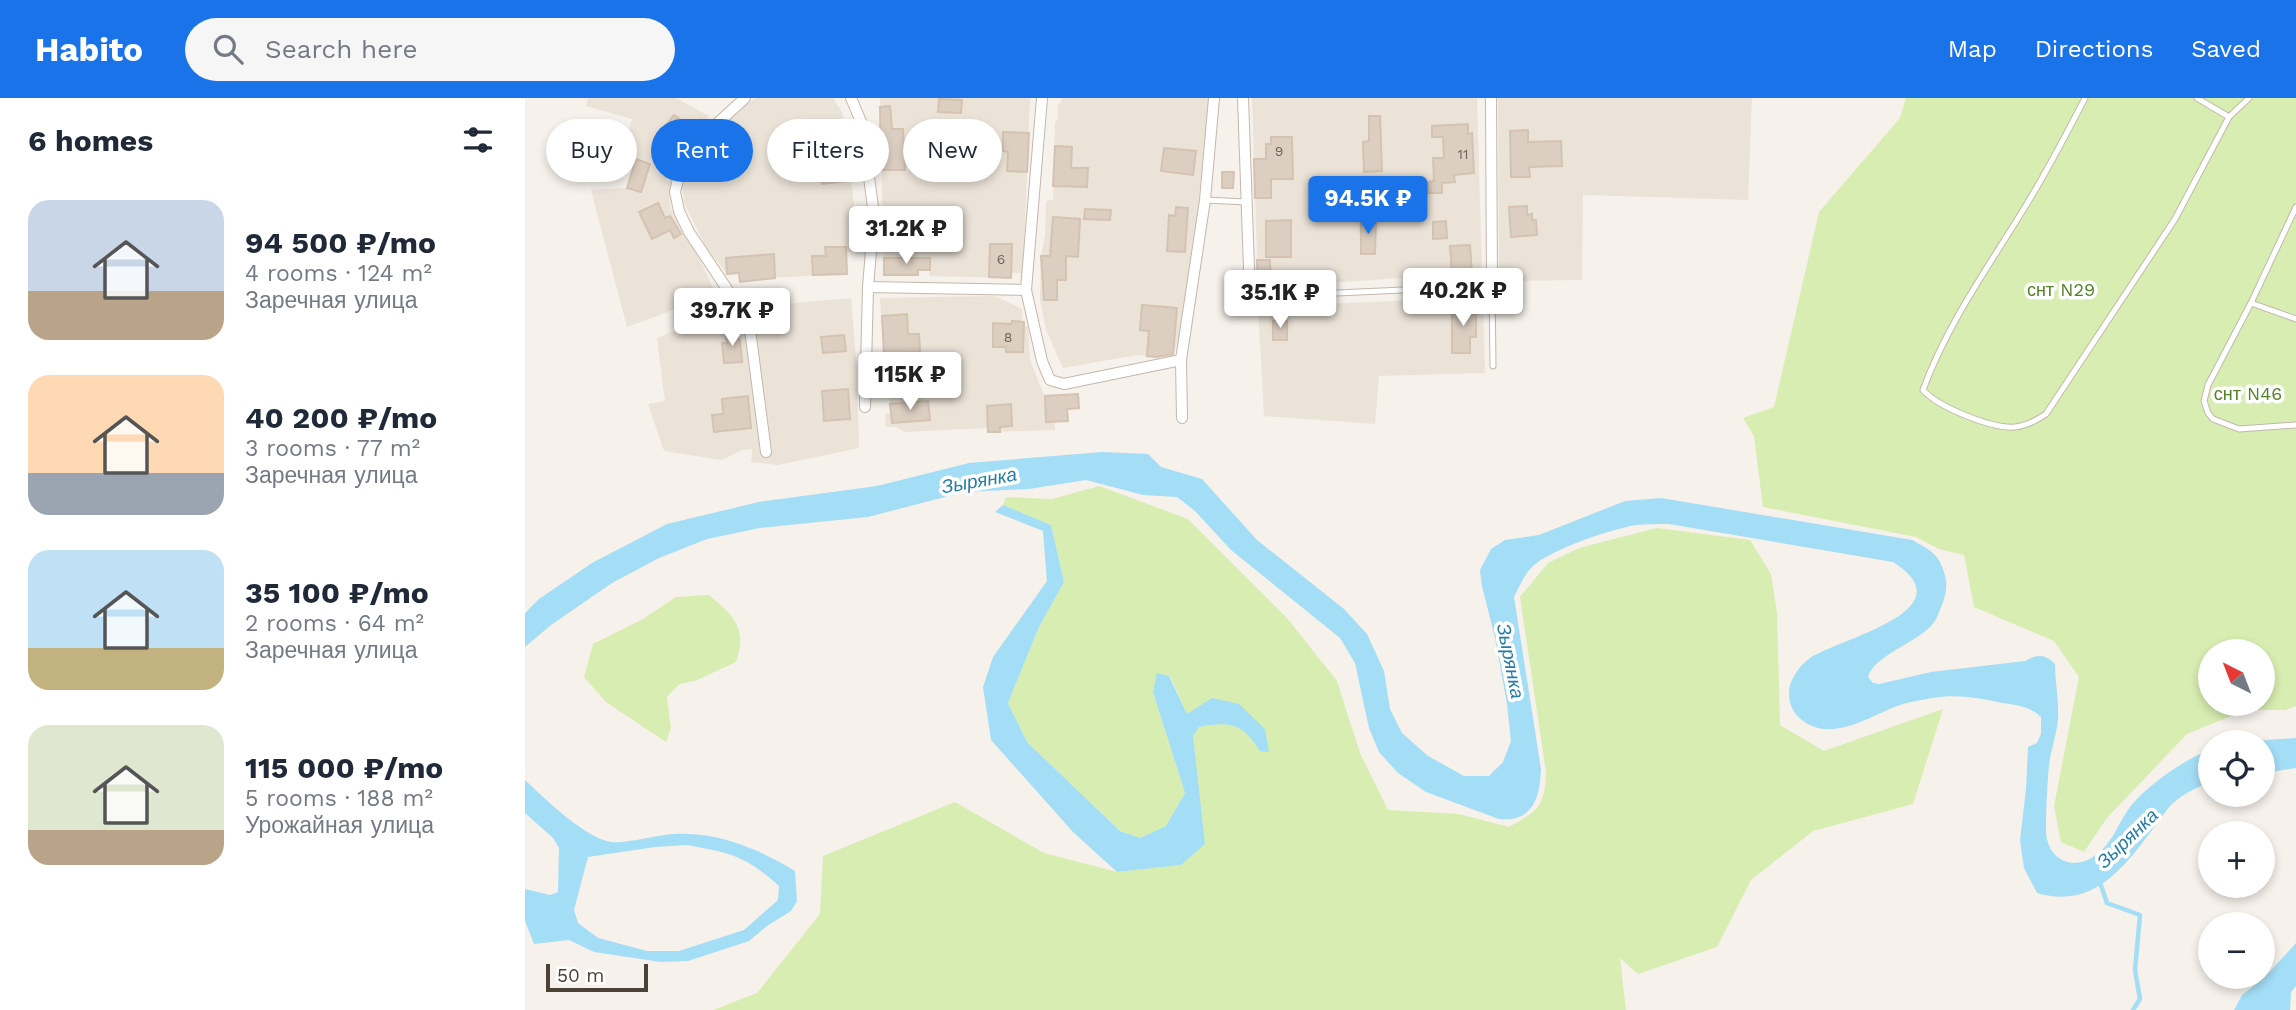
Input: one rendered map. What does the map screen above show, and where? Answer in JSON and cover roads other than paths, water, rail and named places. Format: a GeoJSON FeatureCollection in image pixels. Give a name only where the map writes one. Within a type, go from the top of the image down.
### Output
{"type":"FeatureCollection","features":[{"type":"Feature","properties":{"kind":"street"},"geometry":{"type":"LineString","coordinates":[[745,98],[699,140],[681,167],[675,192],[678,211],[689,232],[750,322],[766,452]]}},
{"type":"Feature","properties":{"kind":"street"},"geometry":{"type":"LineString","coordinates":[[851,98],[862,124],[874,215],[868,287],[865,407]]}},
{"type":"Feature","properties":{"kind":"street"},"geometry":{"type":"LineString","coordinates":[[1042,98],[1026,290],[1042,361],[1050,380],[1065,384],[1181,360]]}},
{"type":"Feature","properties":{"kind":"street"},"geometry":{"type":"LineString","coordinates":[[1182,418],[1181,360],[1205,200],[1214,98]]}},
{"type":"Feature","properties":{"kind":"street"},"geometry":{"type":"LineString","coordinates":[[1243,98],[1250,298]]}},
{"type":"Feature","properties":{"kind":"street"},"geometry":{"type":"LineString","coordinates":[[1491,98],[1492,286]]}},
{"type":"Feature","properties":{"kind":"street"},"geometry":{"type":"LineString","coordinates":[[868,287],[1026,290]]}},
{"type":"Feature","properties":{"kind":"lane"},"geometry":{"type":"LineString","coordinates":[[2085,98],[2056,155],[1982,274],[1930,371],[1923,390],[1930,398],[1984,422],[2015,427],[2035,422],[2046,414],[2175,219],[2229,117],[2249,98]]}},
{"type":"Feature","properties":{"kind":"lane"},"geometry":{"type":"LineString","coordinates":[[2197,98],[2229,117]]}},
{"type":"Feature","properties":{"kind":"lane"},"geometry":{"type":"LineString","coordinates":[[1205,200],[1246,202]]}},
{"type":"Feature","properties":{"kind":"lane"},"geometry":{"type":"LineString","coordinates":[[2296,207],[2251,303],[2208,385],[2204,401],[2213,419],[2239,429],[2296,425]]}},
{"type":"Feature","properties":{"kind":"lane"},"geometry":{"type":"LineString","coordinates":[[2287,226],[2296,228]]}},
{"type":"Feature","properties":{"kind":"lane"},"geometry":{"type":"LineString","coordinates":[[1250,298],[1492,286],[1493,366]]}},
{"type":"Feature","properties":{"kind":"lane"},"geometry":{"type":"LineString","coordinates":[[2251,303],[2296,319]]}},
{"type":"Feature","properties":{"kind":"water","name":"Зырянка"},"geometry":{"type":"Polygon","coordinates":[[[1102,452],[1148,454],[1161,467],[1202,479],[1257,540],[1344,609],[1367,634],[1384,671],[1390,709],[1402,733],[1428,756],[1464,776],[1489,776],[1503,762],[1511,741],[1507,704],[1480,570],[1491,549],[1505,540],[1539,535],[1625,501],[1661,498],[1912,540],[1931,551],[1942,565],[1946,580],[1945,597],[1937,617],[1924,632],[1886,656],[1868,677],[1873,683],[1879,684],[1931,672],[2025,661],[2037,656],[2048,658],[2055,664],[2058,718],[2049,765],[2046,830],[2050,848],[2061,859],[2076,863],[2093,857],[2109,842],[2128,810],[2144,792],[2198,755],[2198,787],[2172,804],[2129,859],[2104,882],[2090,891],[2074,896],[2057,897],[2037,893],[2024,868],[2020,840],[2028,747],[2037,743],[2041,734],[2041,717],[2036,713],[2023,707],[1985,700],[1942,697],[1901,705],[1849,726],[1825,729],[1802,720],[1791,705],[1791,683],[1803,665],[1826,650],[1892,621],[1908,608],[1916,594],[1913,579],[1893,562],[1669,524],[1625,527],[1568,546],[1534,565],[1520,585],[1514,597],[1541,769],[1539,789],[1532,806],[1520,817],[1511,819],[1499,819],[1426,792],[1398,773],[1379,752],[1369,728],[1355,663],[1340,638],[1231,550],[1195,511],[1177,497],[1143,495],[1086,480],[1029,489],[964,492],[868,517],[760,528],[707,539],[659,558],[612,583],[551,625],[525,647],[525,613],[539,599],[592,563],[667,524],[759,502],[877,486],[969,463],[1102,452]]]}},
{"type":"Feature","properties":{"kind":"water"},"geometry":{"type":"Polygon","coordinates":[[[1003,505],[1051,525],[1064,582],[1039,627],[1008,703],[1027,742],[1120,831],[1140,838],[1166,826],[1185,793],[1153,692],[1157,673],[1169,676],[1187,714],[1212,698],[1239,704],[1265,729],[1269,752],[1260,751],[1247,735],[1235,726],[1219,724],[1199,727],[1193,736],[1205,844],[1181,865],[1117,872],[1073,832],[991,740],[983,687],[993,657],[1047,581],[1043,531],[995,512],[1003,505]]]}},
{"type":"Feature","properties":{"kind":"water"},"geometry":{"type":"Polygon","coordinates":[[[2296,738],[2296,768],[2275,771],[2275,739],[2296,738]]]}},
{"type":"Feature","properties":{"kind":"water"},"geometry":{"type":"Polygon","coordinates":[[[525,780],[565,816],[589,833],[611,842],[690,834],[737,843],[795,871],[797,901],[791,911],[749,941],[688,961],[661,962],[594,952],[569,940],[534,944],[525,921],[525,889],[550,895],[558,892],[559,848],[553,838],[525,813],[525,780]],[[687,845],[588,857],[574,910],[578,923],[598,938],[647,951],[679,951],[744,930],[778,900],[779,886],[757,868],[737,857],[687,845]]]}},
{"type":"Feature","properties":{"kind":"water"},"geometry":{"type":"Polygon","coordinates":[[[2296,943],[2296,986],[2291,992],[2290,1010],[2234,1010],[2242,995],[2250,989],[2275,989],[2275,966],[2296,943]]]}},
{"type":"Feature","properties":{"kind":"waterway"},"geometry":{"type":"LineString","coordinates":[[2099,880],[2107,903],[2140,915],[2135,970],[2140,999],[2133,1010]]}},
{"type":"Feature","properties":{"kind":"park label","name":"снт N29"},"geometry":{"type":"Point","coordinates":[2061,290]}},
{"type":"Feature","properties":{"kind":"park label","name":"снт N46"},"geometry":{"type":"Point","coordinates":[2248,394]}}]}
